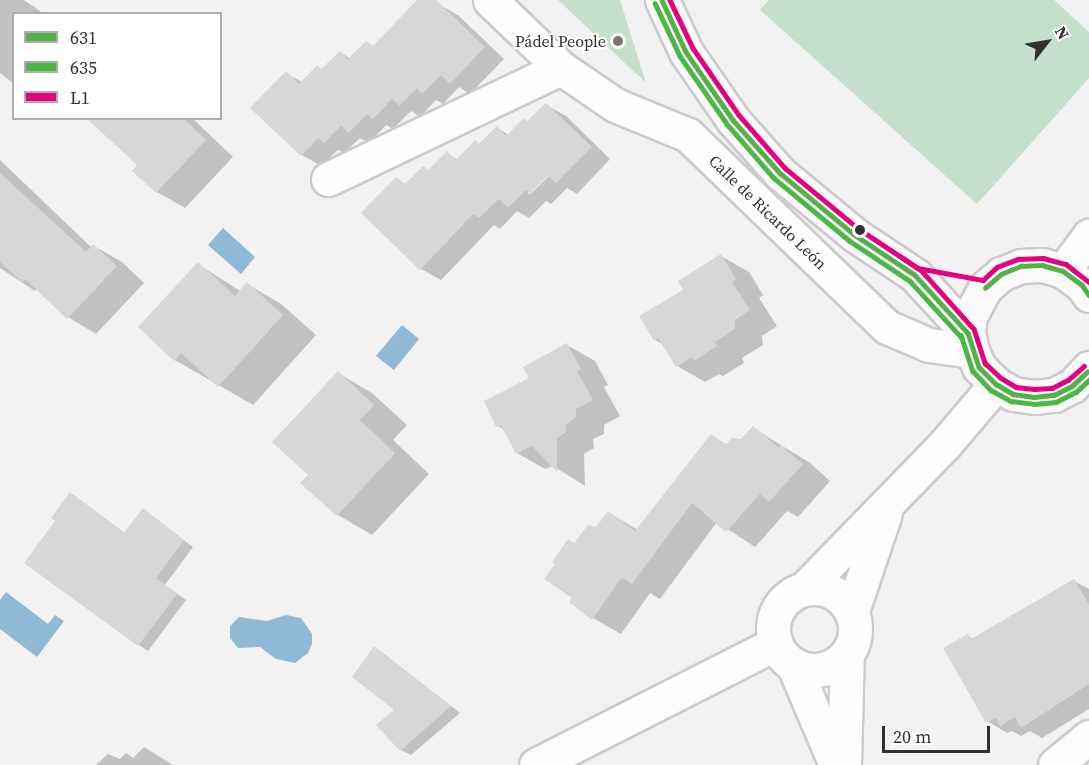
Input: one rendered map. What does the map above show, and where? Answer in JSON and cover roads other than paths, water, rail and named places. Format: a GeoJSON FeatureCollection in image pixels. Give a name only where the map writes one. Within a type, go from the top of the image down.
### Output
{"type":"FeatureCollection","features":[{"type":"Feature","properties":{"kind":"main road"},"geometry":{"type":"LineString","coordinates":[[662,0],[693,62],[733,120],[780,172],[855,235],[915,275],[970,342],[979,367],[996,384],[1013,394],[1034,397],[1054,395],[1072,386],[1088,371]]}},
{"type":"Feature","properties":{"kind":"main road"},"geometry":{"type":"LineString","coordinates":[[970,342],[970,316],[985,288],[1001,274],[1021,266],[1042,265],[1063,271],[1082,285],[1089,295]]}},
{"type":"Feature","properties":{"kind":"main road"},"geometry":{"type":"LineString","coordinates":[[915,275],[985,288]]}},
{"type":"Feature","properties":{"kind":"street","name":"Calle de Ricardo León"},"geometry":{"type":"LineString","coordinates":[[490,0],[561,68],[615,105],[688,135],[887,327],[929,345],[970,342]]}},
{"type":"Feature","properties":{"kind":"street"},"geometry":{"type":"LineString","coordinates":[[328,179],[561,68]]}},
{"type":"Feature","properties":{"kind":"street"},"geometry":{"type":"LineString","coordinates":[[1063,271],[1089,236]]}},
{"type":"Feature","properties":{"kind":"street"},"geometry":{"type":"LineString","coordinates":[[836,765],[773,626],[778,609],[789,596],[805,588],[887,506],[945,444],[996,384]]}},
{"type":"Feature","properties":{"kind":"street"},"geometry":{"type":"LineString","coordinates":[[844,765],[847,654],[855,633],[852,611],[887,506]]}},
{"type":"Feature","properties":{"kind":"street"},"geometry":{"type":"LineString","coordinates":[[805,588],[824,588],[840,597],[852,611]]}},
{"type":"Feature","properties":{"kind":"street"},"geometry":{"type":"LineString","coordinates":[[784,653],[807,669],[822,669],[836,664],[847,654]]}},
{"type":"Feature","properties":{"kind":"street"},"geometry":{"type":"LineString","coordinates":[[536,765],[784,653]]}},
{"type":"Feature","properties":{"kind":"street"},"geometry":{"type":"LineString","coordinates":[[1055,765],[1089,737]]}},
{"type":"Feature","properties":{"kind":"water"},"geometry":{"type":"Polygon","coordinates":[[[223,228],[255,257],[241,274],[208,245],[223,228]]]}},
{"type":"Feature","properties":{"kind":"water"},"geometry":{"type":"Polygon","coordinates":[[[402,325],[419,339],[394,370],[376,356],[402,325]]]}},
{"type":"Feature","properties":{"kind":"water"},"geometry":{"type":"Polygon","coordinates":[[[6,592],[48,624],[55,615],[64,621],[37,657],[0,629],[0,600],[6,592]]]}},
{"type":"Feature","properties":{"kind":"water"},"geometry":{"type":"Polygon","coordinates":[[[286,615],[301,618],[312,634],[312,644],[308,653],[295,663],[276,659],[260,647],[238,648],[230,638],[230,626],[239,617],[267,621],[286,615]]]}},
{"type":"Feature","properties":{"kind":"place","name":"Pádel People"},"geometry":{"type":"Point","coordinates":[618,41]}}]}
